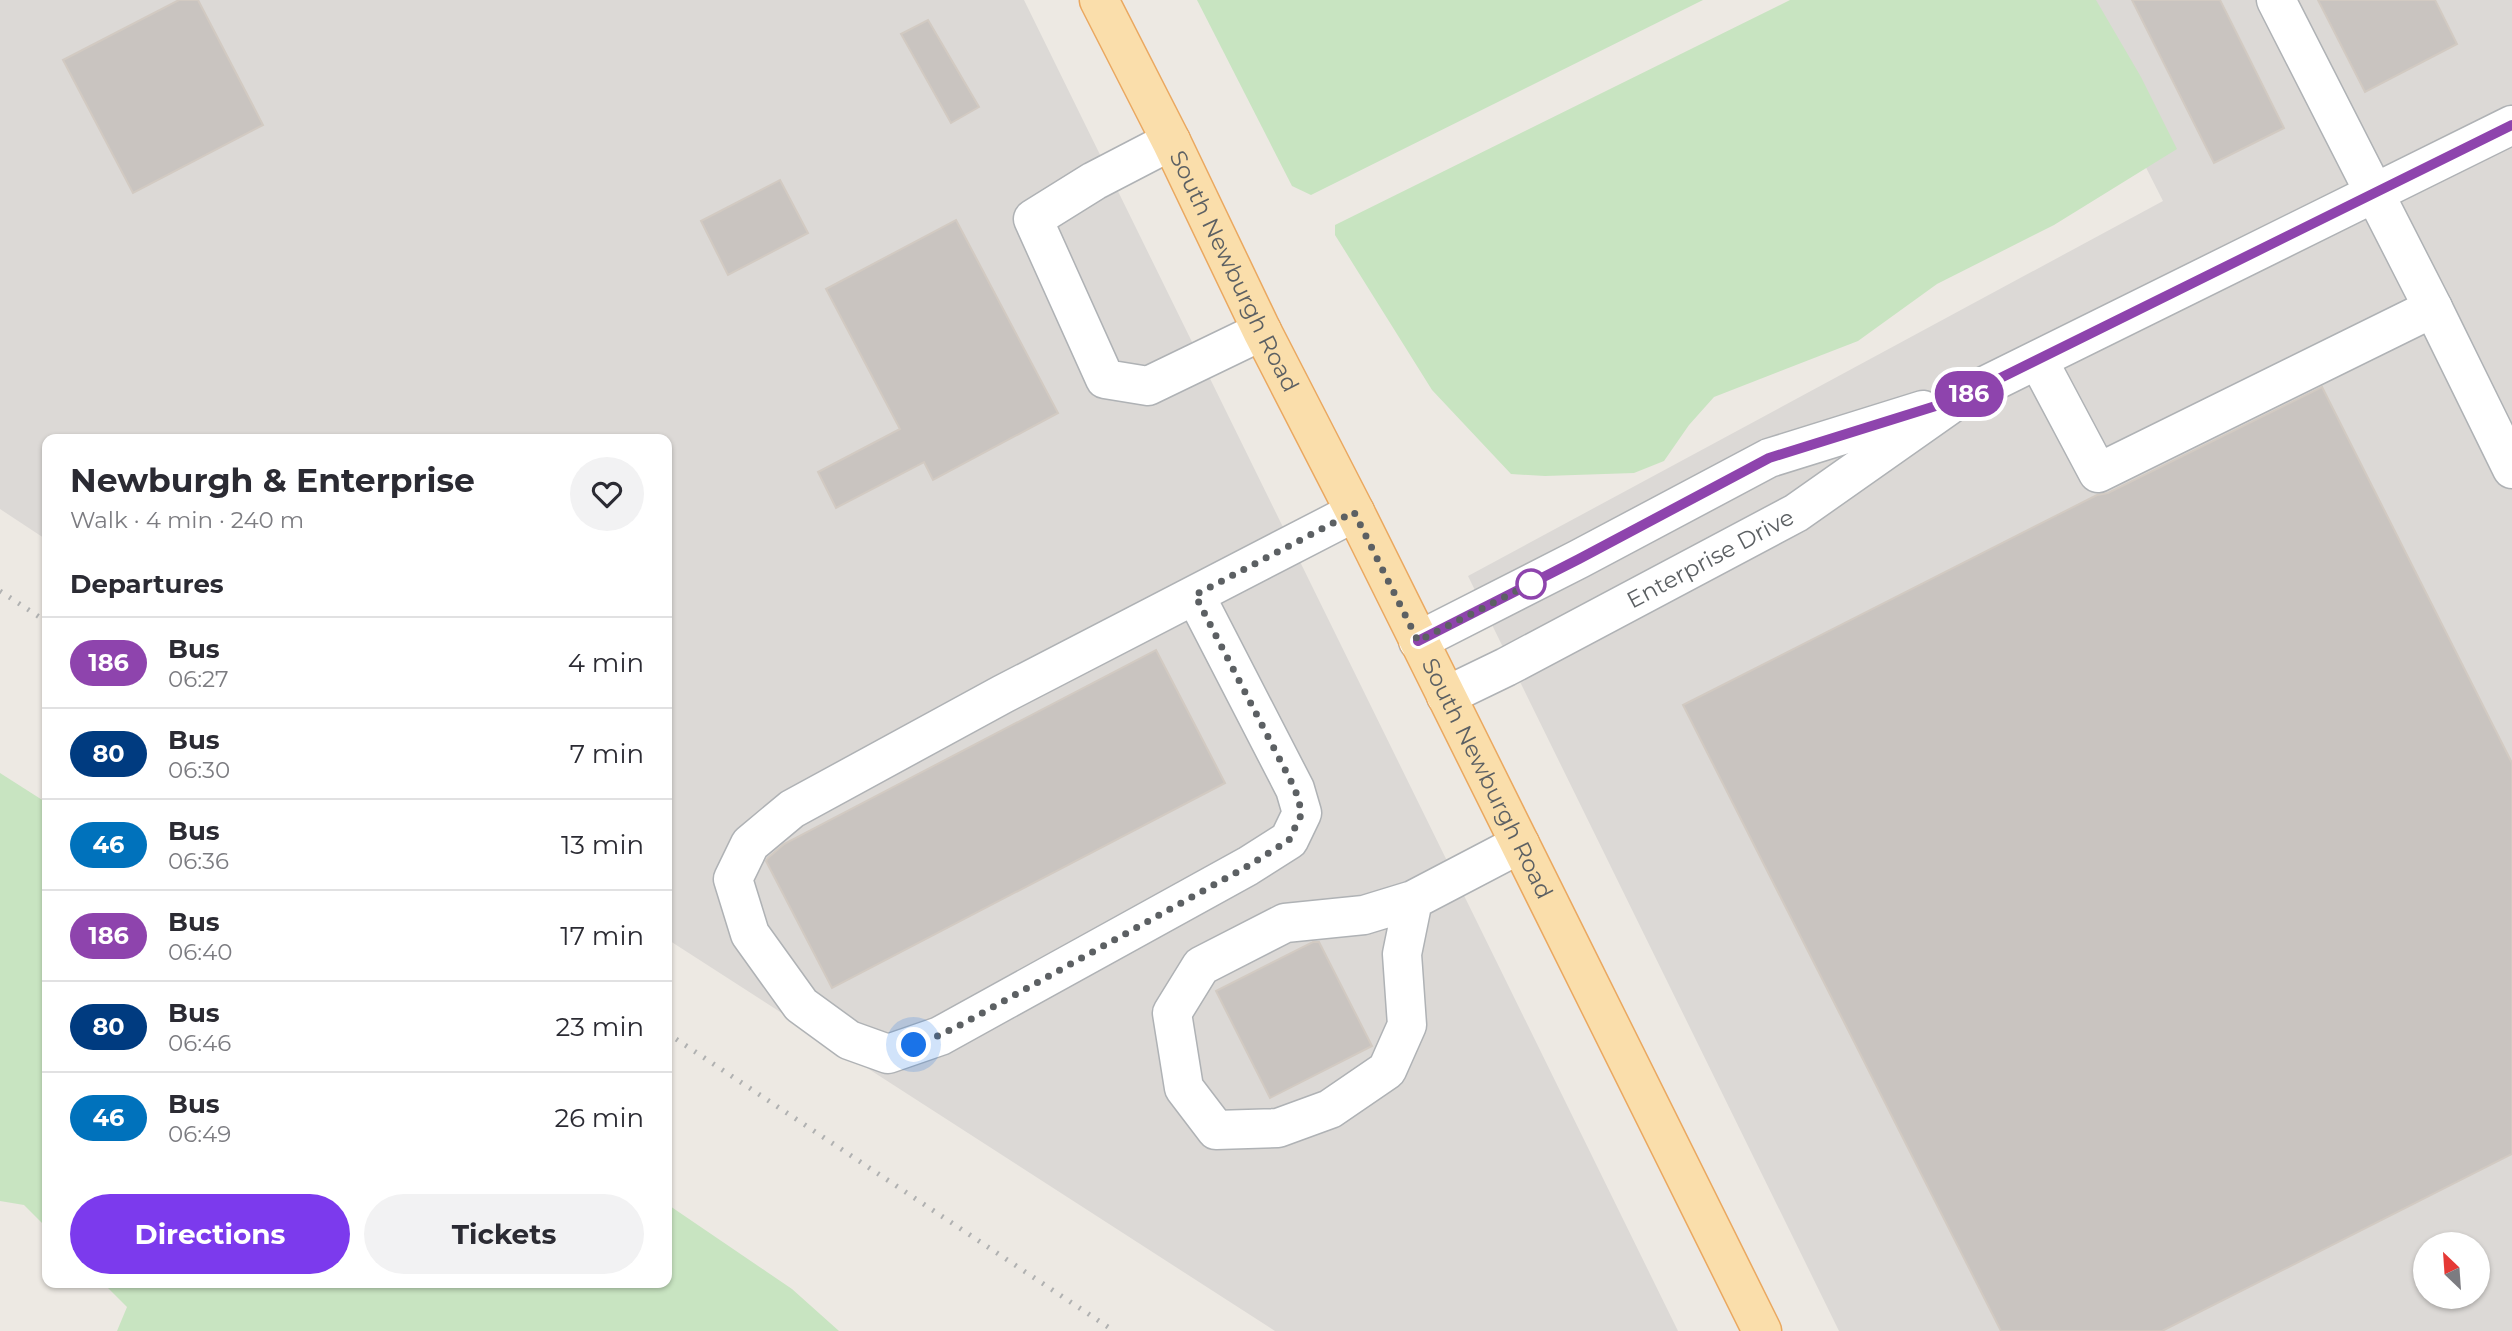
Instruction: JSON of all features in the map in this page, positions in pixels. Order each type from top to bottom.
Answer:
[{"type":"main road","name":"South Newburgh Road","points":[[1099,0],[1762,1331]]},
{"type":"street","points":[[2276,0],[2512,469]]},
{"type":"street","name":"Enterprise Drive","points":[[1418,641],[1769,458],[1958,399],[2512,125]]},
{"type":"street","points":[[1171,142],[1094,181],[1034,219],[1105,379],[1148,386],[1262,331]]},
{"type":"street","points":[[2038,360],[2098,473],[2433,308]]},
{"type":"street","name":"Enterprise Drive","points":[[1446,696],[1518,661],[1796,513],[1958,399]]},
{"type":"street","points":[[1195,595],[1295,789],[1302,813],[1289,840],[1248,866],[940,1035],[888,1054],[849,1040],[801,1004],[750,934],[733,879],[750,844],[792,810],[1003,694],[1354,512]]},
{"type":"street","points":[[1413,900],[1402,954],[1407,1026],[1387,1070],[1330,1108],[1278,1128],[1216,1130],[1184,1088],[1172,1013],[1201,966],[1285,923],[1364,915],[1413,900],[1520,844]]},
{"type":"shaded area","points":[[0,0],[1024,0],[1678,1331],[1275,1331],[672,942],[672,434],[42,434],[42,537],[0,509]]},
{"type":"shaded area","points":[[2061,0],[2512,0],[2512,1331],[1839,1331],[1468,576],[2163,201]]},
{"type":"green space","points":[[1197,0],[1703,0],[1311,195],[1292,186]]},
{"type":"green space","points":[[1790,0],[2096,0],[2141,77],[2177,149],[2054,225],[1937,284],[1858,341],[1714,397],[1689,425],[1664,461],[1634,473],[1545,476],[1511,474],[1432,390],[1335,235],[1335,225]]},
{"type":"green space","points":[[0,773],[42,800],[42,1223],[24,1205],[0,1201]]},
{"type":"green space","points":[[672,1207],[792,1289],[839,1331],[117,1331],[127,1307],[108,1288],[672,1288]]},
{"type":"building","points":[[179,0],[198,0],[263,125],[133,193],[63,60]]},
{"type":"building","points":[[2132,0],[2220,0],[2284,128],[2214,163]]},
{"type":"building","points":[[2318,0],[2435,0],[2457,44],[2365,92]]},
{"type":"building","points":[[928,20],[979,107],[951,123],[901,34]]},
{"type":"building","points":[[780,180],[808,233],[728,275],[701,221]]},
{"type":"building","points":[[956,220],[1058,413],[933,480],[924,462],[836,508],[818,472],[900,429],[826,289]]},
{"type":"building","points":[[2322,387],[2512,763],[2512,1154],[2162,1331],[2001,1331],[1683,705],[2097,495],[2108,493]]},
{"type":"building","points":[[1156,650],[1225,783],[832,988],[766,861],[768,858],[784,844]]},
{"type":"building","points":[[1313,942],[1319,942],[1372,1046],[1270,1098],[1216,991]]},
{"type":"railway","points":[[0,591],[42,619]]},
{"type":"railway","points":[[672,1036],[1114,1331]]},
{"type":"bus line","name":"186","points":[[1418,641],[1769,458],[1958,399],[2512,125]]},
{"type":"route","points":[[914,1045],[964,1023],[1248,866],[1289,840],[1302,813],[1295,789],[1195,595],[1354,512],[1418,641],[1538,580],[1531,584]]}]
